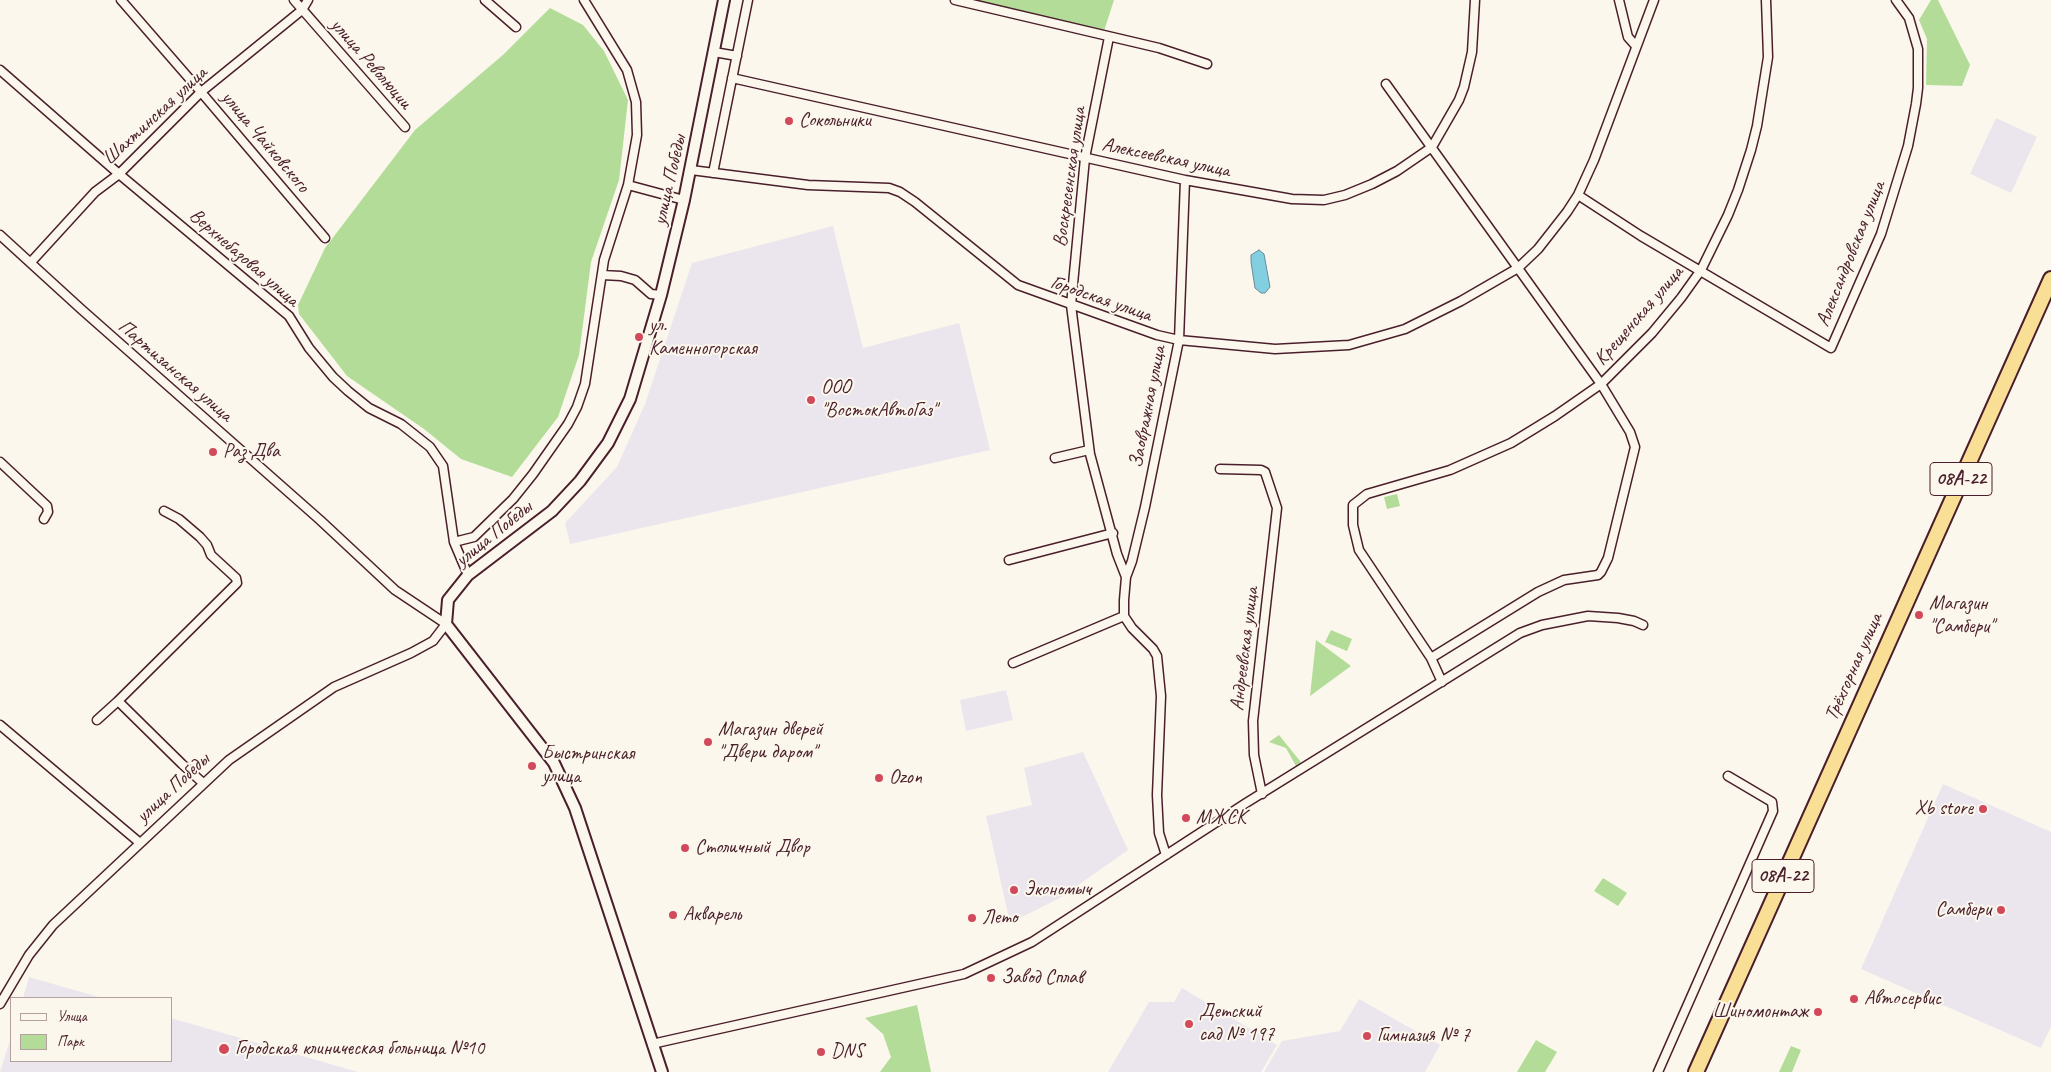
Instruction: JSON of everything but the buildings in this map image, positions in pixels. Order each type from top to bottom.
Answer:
[{"type":"highway","name":"Трёхгорная улица","points":[[1696,1072],[2051,279]]},
{"type":"street","name":"улица Чайковского","points":[[121,0],[202,92],[325,238]]},
{"type":"street","name":"улица Революции","points":[[294,0],[405,127]]},
{"type":"street","name":"Шахтинская улица","points":[[31,262],[95,192],[119,174],[202,92],[302,10],[308,0]]},
{"type":"street","points":[[485,0],[516,27]]},
{"type":"street","points":[[454,542],[474,537],[513,499],[534,474],[568,424],[577,407],[585,384],[604,260],[628,185],[637,135],[636,102],[627,70],[584,0]]},
{"type":"street","name":"улица Победы","points":[[0,1004],[28,954],[53,925],[229,760],[334,687],[411,653],[433,641],[446,624],[448,600],[468,575],[552,511],[580,481],[608,443],[630,398],[661,296],[691,170],[724,0]]},
{"type":"street","points":[[713,173],[748,0]]},
{"type":"street","points":[[955,0],[1159,48],[1207,64]]},
{"type":"street","name":"Алексеевская улица","points":[[732,78],[1185,180],[1292,199],[1324,200],[1345,195],[1372,184],[1397,171],[1432,147],[1459,100],[1464,87],[1472,52],[1475,0]]},
{"type":"street","points":[[1619,0],[1628,37],[1636,46]]},
{"type":"street","name":"Городская улица","points":[[691,170],[808,186],[889,188],[900,192],[1018,285],[1157,335],[1179,340],[1275,349],[1349,345],[1405,329],[1461,301],[1518,268],[1538,249],[1578,195],[1608,126],[1654,0]]},
{"type":"street","name":"Крещенская улица","points":[[1431,658],[1359,550],[1353,525],[1353,505],[1363,496],[1376,490],[1450,470],[1511,443],[1555,416],[1601,384],[1652,333],[1681,298],[1701,270],[1738,190],[1757,126],[1768,57],[1766,0]]},
{"type":"street","name":"Александровская улица","points":[[1701,270],[1831,348],[1881,234],[1908,146],[1916,104],[1919,62],[1917,44],[1909,18],[1896,0]]},
{"type":"street","name":"Воскресенская улица","points":[[1109,37],[1085,158],[1071,305],[1089,446],[1119,560],[1126,577]]},
{"type":"street","points":[[714,52],[737,56]]},
{"type":"street","name":"Верхнебазовая улица","points":[[0,70],[119,174],[289,316],[309,348],[333,377],[348,391],[369,408],[401,424],[430,447],[443,466],[454,542],[468,575]]},
{"type":"street","points":[[1386,84],[1601,384],[1630,432],[1635,447],[1608,558],[1603,569],[1598,575],[1564,580],[1538,592],[1431,658],[1442,682]]},
{"type":"street","name":"Заовражная улица","points":[[1126,577],[1132,560],[1144,508],[1179,340],[1185,180]]},
{"type":"street","points":[[628,185],[684,200]]},
{"type":"street","points":[[1578,195],[1641,236],[1701,270]]},
{"type":"street","name":"Партизанская улица","points":[[0,234],[81,309],[320,520],[395,590],[446,624]]},
{"type":"street","points":[[602,275],[621,276],[635,280],[651,294],[661,296]]},
{"type":"street","points":[[1054,458],[1089,446]]},
{"type":"street","points":[[0,462],[47,506],[48,512],[44,519]]},
{"type":"street","name":"Андреевская улица","points":[[1220,469],[1261,470],[1265,472],[1277,508],[1253,721],[1254,755],[1262,794]]},
{"type":"street","points":[[97,720],[237,582],[236,578],[211,555],[207,545],[200,536],[179,519],[164,511]]},
{"type":"street","points":[[1009,560],[1112,533]]},
{"type":"street","points":[[1126,577],[1124,616],[1132,628],[1154,649],[1157,656],[1161,696],[1156,795],[1159,833],[1166,855]]},
{"type":"street","points":[[1013,663],[1124,616]]},
{"type":"street","points":[[652,1044],[964,974],[1032,942],[1262,794],[1520,633],[1542,625],[1588,616],[1618,618],[1643,625]]},
{"type":"street","points":[[446,624],[554,763],[575,808],[662,1072]]},
{"type":"street","points":[[118,701],[203,783]]},
{"type":"street","points":[[0,725],[140,842]]},
{"type":"street","points":[[1658,1072],[1773,811],[1772,802],[1728,776]]},
{"type":"shaded area","points":[[1996,118],[2037,137],[2011,193],[1970,174]]},
{"type":"shaded area","points":[[833,226],[863,348],[959,323],[990,450],[570,544],[565,523],[617,467],[645,404],[692,263]]},
{"type":"shaded area","points":[[1006,690],[1013,720],[966,731],[960,700]]},
{"type":"shaded area","points":[[1083,752],[1128,850],[1060,898],[1010,923],[986,816],[1032,805],[1024,768]]},
{"type":"shaded area","points":[[1943,784],[2051,832],[2051,1026],[2041,1048],[1861,969]]},
{"type":"shaded area","points":[[29,977],[99,997],[23,997]]},
{"type":"shaded area","name":"Детский сад № 197","points":[[1182,988],[1277,1045],[1261,1072],[1108,1072],[1149,1002],[1174,1002]]},
{"type":"shaded area","name":"Гимназия № 7","points":[[1359,999],[1440,1045],[1425,1072],[1264,1072],[1282,1041],[1340,1031]]},
{"type":"shaded area","name":"Городская клиническая больница №10","points":[[172,1018],[358,1072],[0,1072],[10,1040],[10,1062],[172,1062]]},
{"type":"green space","points":[[970,0],[1114,0],[1104,31]]},
{"type":"green space","points":[[1931,0],[1938,0],[1970,65],[1962,86],[1926,85],[1927,39],[1919,20]]},
{"type":"green space","points":[[550,8],[583,25],[604,51],[628,100],[619,180],[591,262],[579,355],[558,417],[512,477],[461,459],[424,429],[347,376],[299,314],[298,305],[325,248],[415,130],[504,54]]},
{"type":"green space","points":[[1397,494],[1400,506],[1387,509],[1384,497]]},
{"type":"green space","points":[[1331,630],[1352,639],[1347,651],[1325,642]]},
{"type":"green space","points":[[1316,640],[1351,666],[1310,696]]},
{"type":"green space","points":[[1279,735],[1300,761],[1301,764],[1297,768],[1286,748],[1269,742]]},
{"type":"green space","points":[[1603,878],[1627,893],[1618,906],[1594,891]]},
{"type":"green space","points":[[917,1005],[931,1072],[880,1072],[891,1057],[883,1034],[865,1018]]},
{"type":"green space","points":[[1536,1040],[1557,1052],[1545,1072],[1517,1072]]},
{"type":"green space","points":[[1791,1046],[1801,1050],[1792,1072],[1779,1072]]},
{"type":"water","points":[[1259,250],[1264,254],[1270,287],[1265,293],[1261,293],[1255,288],[1251,262],[1251,255]]},
{"type":"place","name":"Сокольники","points":[[789,121]]},
{"type":"place","name":"ул. Каменногорская","points":[[639,337]]},
{"type":"place","name":"ООО \"ВостокАвтоГаз\"","points":[[811,400]]},
{"type":"place","name":"Раз Два","points":[[213,452]]},
{"type":"place","name":"Магазин \"Самбери\"","points":[[1919,615]]},
{"type":"place","name":"Магазин дверей \"Двери даром\"","points":[[708,742]]},
{"type":"place","name":"Быстринская улица","points":[[532,766]]},
{"type":"place","name":"Ozon","points":[[879,778]]},
{"type":"place","name":"Xb store","points":[[1983,809]]},
{"type":"place","name":"МЖСК","points":[[1186,818]]},
{"type":"place","name":"Столичный Двор","points":[[685,848]]},
{"type":"place","name":"Экономыч","points":[[1014,890]]},
{"type":"place","name":"Самбери","points":[[2001,910]]},
{"type":"place","name":"Акварель","points":[[673,915]]},
{"type":"place","name":"Лето","points":[[972,918]]},
{"type":"place","name":"Завод Сплав","points":[[991,978]]},
{"type":"place","name":"Автосервис","points":[[1854,999]]},
{"type":"place","name":"Шиномонтаж","points":[[1818,1012]]},
{"type":"place","name":"Детский сад № 197","points":[[1189,1024]]},
{"type":"place","name":"Гимназия № 7","points":[[1367,1036]]},
{"type":"place","name":"Городская клиническая больница №10","points":[[224,1049]]},
{"type":"place","name":"DNS","points":[[821,1052]]}]
